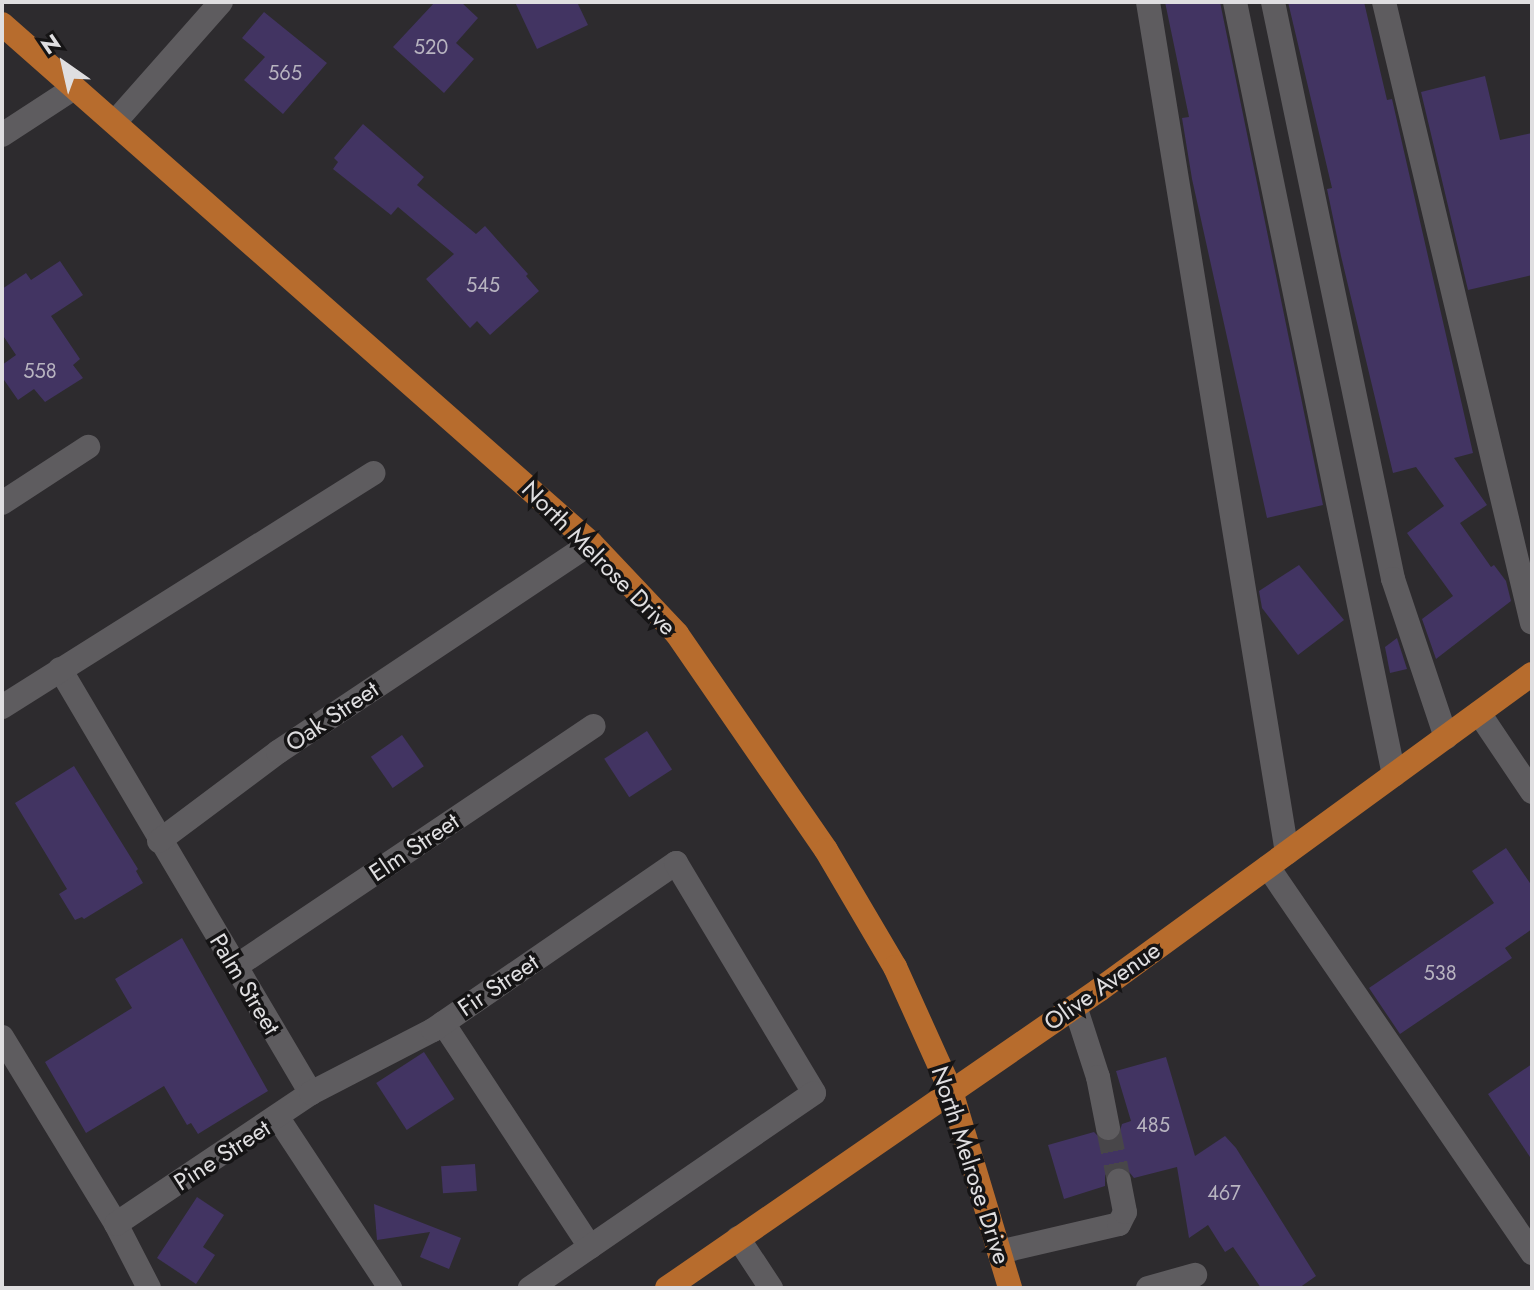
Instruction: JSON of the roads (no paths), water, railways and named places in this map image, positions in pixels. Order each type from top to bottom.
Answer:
[{"type":"main road","name":"North Melrose Drive","points":[[2,24],[591,543],[677,634],[826,850],[895,967],[951,1091],[1010,1288]]},
{"type":"main road","name":"Olive Avenue","points":[[667,1288],[1075,1006],[1532,674]]},
{"type":"street","points":[[115,122],[221,2]]},
{"type":"street","points":[[1148,2],[1277,860],[1532,1253]]},
{"type":"street","points":[[1235,2],[1394,775]]},
{"type":"street","points":[[1273,2],[1393,579],[1446,737]]},
{"type":"street","points":[[1384,2],[1532,623]]},
{"type":"street","points":[[2,135],[74,88]]},
{"type":"street","points":[[2,503],[88,447]]},
{"type":"street","points":[[2,707],[374,473]]},
{"type":"street","name":"Oak Street","points":[[159,841],[278,752],[591,543]]},
{"type":"street","name":"Palm Street","points":[[60,669],[159,841],[311,1093]]},
{"type":"street","points":[[1479,713],[1532,792]]},
{"type":"street","name":"Elm Street","points":[[235,967],[593,726]]},
{"type":"street","name":"Fir Street","points":[[311,1093],[443,1023],[676,863],[814,1093],[590,1247]]},
{"type":"street","points":[[1075,1006],[1098,1077],[1108,1128]]},
{"type":"street","points":[[443,1023],[590,1247],[530,1288]]},
{"type":"street","points":[[2,1037],[116,1224],[149,1288]]},
{"type":"street","points":[[278,1118],[311,1093]]},
{"type":"street","name":"Pine Street","points":[[116,1224],[278,1118],[390,1288]]},
{"type":"street","points":[[999,1252],[1119,1224],[1125,1212],[1119,1181]]},
{"type":"street","points":[[738,1238],[771,1288]]},
{"type":"street","points":[[1148,1288],[1195,1275]]},
{"type":"tunnel","points":[[1108,1128],[1119,1181]]}]
